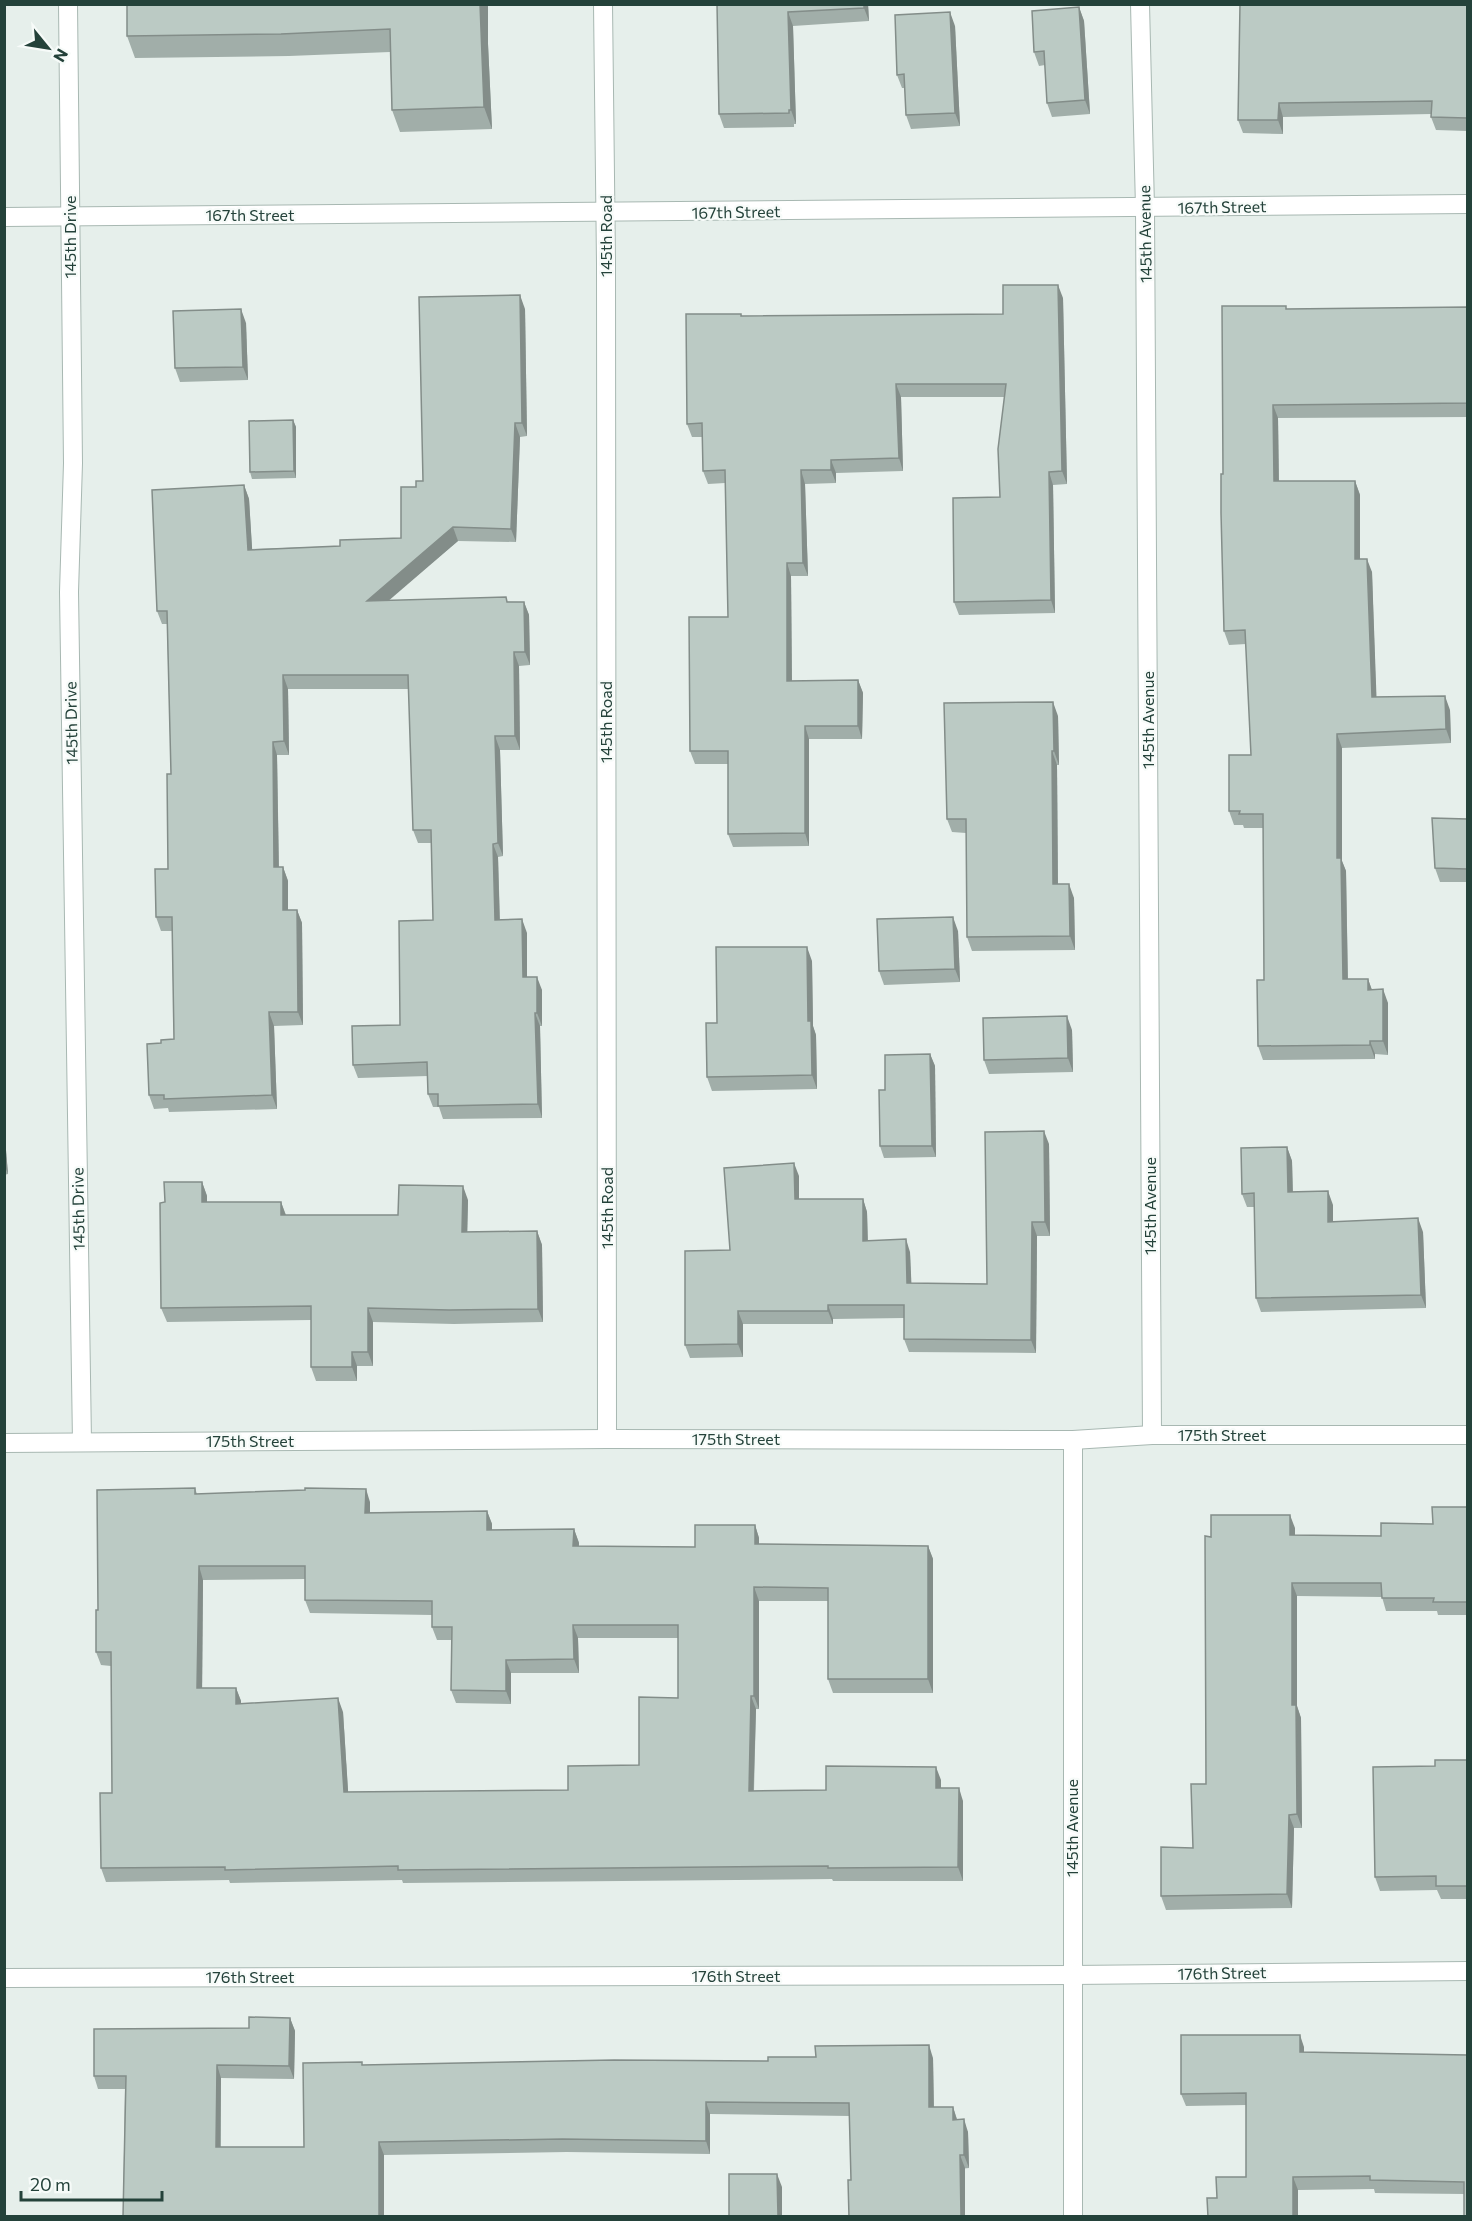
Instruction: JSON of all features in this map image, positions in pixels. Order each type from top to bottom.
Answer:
[{"type":"street","name":"145th Drive","points":[[68,4],[73,463],[69,592],[82,1442]]},
{"type":"street","name":"145th Road","points":[[603,4],[606,213],[607,1439]]},
{"type":"street","name":"145th Avenue","points":[[1140,4],[1145,208],[1152,1435]]},
{"type":"street","name":"167th Street","points":[[4,217],[1467,204]]},
{"type":"street","name":"175th Street","points":[[4,1443],[607,1439],[1073,1440],[1152,1435],[1467,1435]]},
{"type":"street","name":"145th Avenue","points":[[1073,1440],[1073,2217]]},
{"type":"street","name":"176th Street","points":[[4,1978],[1072,1975],[1467,1971]]},
{"type":"building","points":[[127,4],[480,4],[484,107],[392,110],[390,29],[281,34],[127,36]]},
{"type":"building","points":[[717,4],[864,4],[864,8],[788,12],[791,110],[789,113],[719,114]]},
{"type":"building","points":[[1240,4],[1467,4],[1467,118],[1431,117],[1432,101],[1279,103],[1278,120],[1238,120]]},
{"type":"building","points":[[1079,7],[1085,100],[1047,103],[1044,51],[1034,52],[1032,11]]},
{"type":"building","points":[[950,12],[955,113],[906,115],[904,74],[897,75],[895,15]]},
{"type":"building","points":[[1003,285],[1058,285],[1062,471],[1049,472],[1051,600],[954,602],[953,498],[1000,497],[998,449],[1006,384],[896,384],[899,458],[831,460],[831,470],[801,470],[803,563],[787,563],[787,681],[858,680],[858,726],[805,726],[805,833],[728,834],[728,751],[690,751],[689,617],[728,617],[725,470],[703,471],[702,423],[687,424],[686,314],[741,314],[741,316],[1003,314]]},
{"type":"building","points":[[520,295],[522,423],[515,423],[511,529],[453,527],[367,601],[506,597],[507,602],[524,602],[525,652],[514,652],[515,736],[495,736],[498,843],[493,844],[495,920],[522,919],[523,977],[537,977],[537,1013],[535,1013],[538,1104],[438,1106],[438,1094],[428,1094],[427,1062],[353,1065],[352,1026],[400,1025],[399,921],[433,920],[431,830],[413,830],[408,675],[283,675],[284,741],[273,742],[274,867],[283,867],[283,910],[297,910],[298,1012],[269,1012],[272,1095],[164,1099],[164,1095],[149,1095],[147,1044],[174,1039],[172,917],[156,917],[155,869],[168,869],[167,774],[171,774],[167,611],[157,611],[152,490],[244,485],[248,550],[340,546],[340,540],[401,538],[401,487],[416,487],[416,481],[423,481],[419,297]]},
{"type":"building","points":[[1222,306],[1286,306],[1286,309],[1467,307],[1467,403],[1273,405],[1274,481],[1355,481],[1355,559],[1367,559],[1372,697],[1445,696],[1446,729],[1337,734],[1337,858],[1341,858],[1343,979],[1368,979],[1368,990],[1383,989],[1383,1041],[1370,1041],[1370,1045],[1258,1046],[1257,980],[1264,980],[1263,814],[1239,814],[1240,811],[1229,811],[1229,755],[1251,755],[1245,630],[1224,631],[1221,513],[1221,474],[1223,474]]},
{"type":"building","points":[[241,309],[243,367],[175,368],[173,311]]},
{"type":"building","points":[[293,420],[294,471],[250,472],[249,421]]},
{"type":"building","points":[[1053,702],[1053,884],[1069,884],[1070,936],[967,937],[966,819],[947,819],[944,703]]},
{"type":"building","points":[[1432,818],[1467,819],[1467,869],[1435,868]]},
{"type":"building","points":[[953,917],[955,969],[879,971],[877,919]]},
{"type":"building","points":[[716,947],[807,947],[808,1021],[811,1021],[812,1075],[707,1077],[706,1023],[717,1023]]},
{"type":"building","points":[[1067,1016],[1068,1058],[984,1060],[983,1018]]},
{"type":"building","points":[[930,1054],[932,1146],[880,1146],[879,1090],[885,1090],[885,1055]]},
{"type":"building","points":[[1044,1131],[1045,1222],[1032,1222],[1031,1340],[904,1339],[904,1305],[828,1305],[828,1311],[738,1311],[738,1344],[685,1345],[685,1251],[730,1250],[724,1168],[794,1163],[795,1199],[863,1199],[863,1241],[906,1239],[907,1283],[987,1284],[985,1132]]},
{"type":"building","points":[[1287,1147],[1288,1192],[1328,1191],[1328,1222],[1418,1218],[1421,1295],[1256,1298],[1254,1193],[1242,1194],[1241,1148]]},
{"type":"building","points":[[164,1182],[202,1182],[202,1202],[281,1202],[281,1215],[398,1215],[399,1185],[463,1186],[462,1232],[537,1231],[538,1309],[368,1308],[368,1352],[352,1352],[352,1367],[311,1367],[311,1306],[161,1308],[160,1203],[165,1202]]},
{"type":"building","points":[[195,1488],[195,1494],[305,1490],[305,1488],[366,1489],[365,1513],[487,1511],[487,1530],[574,1529],[573,1546],[695,1547],[695,1525],[755,1525],[755,1544],[928,1546],[928,1679],[828,1679],[828,1588],[754,1587],[754,1696],[751,1696],[749,1791],[826,1790],[826,1766],[936,1767],[936,1788],[959,1788],[958,1867],[398,1870],[398,1866],[225,1870],[225,1867],[101,1868],[100,1793],[112,1793],[111,1652],[96,1652],[97,1490]],"holes":[[[199,1566],[305,1566],[305,1600],[432,1601],[432,1627],[452,1627],[451,1690],[506,1691],[506,1660],[574,1659],[573,1625],[678,1625],[678,1698],[639,1697],[639,1765],[568,1766],[568,1790],[344,1792],[338,1698],[236,1704],[236,1688],[197,1688]]]},
{"type":"building","points":[[1432,1507],[1467,1507],[1467,1602],[1433,1602],[1434,1598],[1382,1598],[1381,1583],[1292,1583],[1292,1705],[1296,1705],[1297,1814],[1289,1815],[1287,1894],[1161,1896],[1161,1847],[1193,1848],[1191,1784],[1206,1784],[1205,1536],[1211,1537],[1211,1515],[1290,1515],[1290,1535],[1381,1536],[1381,1523],[1433,1524]]},
{"type":"building","points":[[1435,1760],[1467,1760],[1467,1886],[1436,1886],[1436,1876],[1375,1877],[1373,1767],[1435,1766]]},
{"type":"building","points":[[249,2017],[290,2018],[289,2066],[217,2065],[216,2147],[304,2147],[303,2063],[362,2062],[362,2065],[614,2060],[768,2061],[768,2057],[816,2057],[815,2046],[929,2045],[929,2107],[953,2107],[953,2120],[964,2119],[964,2155],[960,2155],[961,2217],[849,2217],[848,2180],[851,2180],[849,2103],[706,2102],[706,2141],[562,2139],[379,2142],[379,2217],[123,2217],[126,2076],[94,2076],[94,2029],[249,2028]]},
{"type":"building","points":[[1181,2035],[1300,2035],[1300,2052],[1467,2055],[1467,2217],[1464,2217],[1464,2182],[1370,2180],[1370,2176],[1293,2177],[1293,2217],[1208,2217],[1207,2198],[1217,2198],[1216,2177],[1246,2177],[1246,2093],[1181,2094]]},
{"type":"building","points":[[729,2174],[777,2174],[778,2217],[729,2217]]}]
